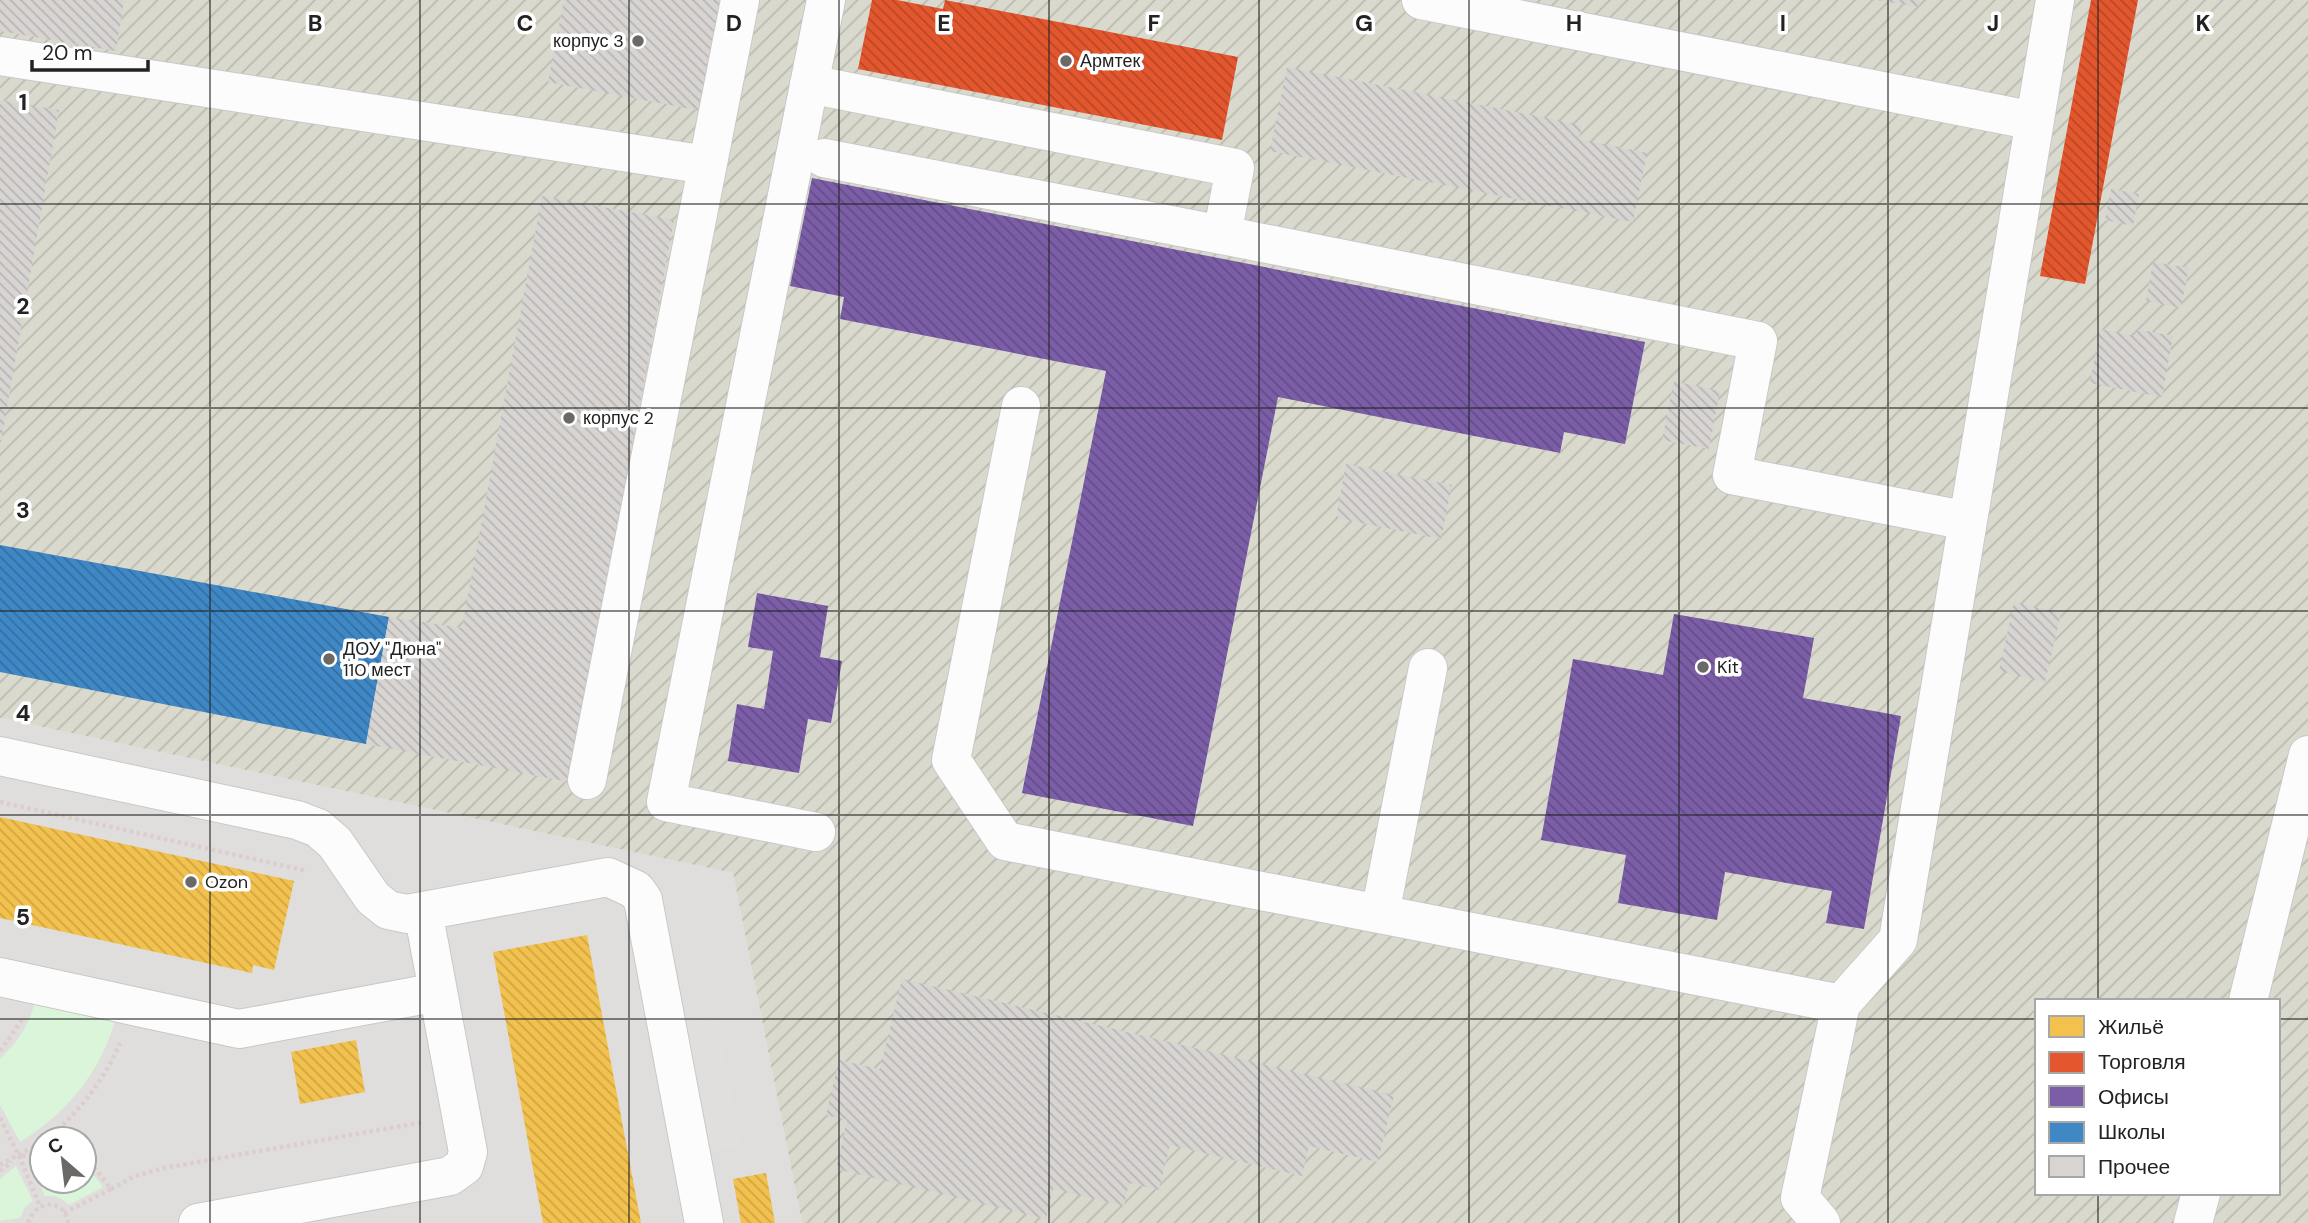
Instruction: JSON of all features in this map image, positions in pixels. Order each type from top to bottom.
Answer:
[{"type":"lane","points":[[587,780],[740,0]]},
{"type":"lane","points":[[816,832],[666,802],[825,0]]},
{"type":"lane","points":[[1421,0],[2035,121]]},
{"type":"lane","points":[[1821,1223],[1800,1198],[1841,1004],[1898,940],[2055,0]]},
{"type":"lane","points":[[0,57],[707,165]]},
{"type":"lane","points":[[809,84],[1236,168],[1222,235]]},
{"type":"lane","points":[[824,158],[1759,341],[1732,475],[1968,521]]},
{"type":"lane","points":[[1021,406],[951,760],[1005,841],[1841,1004]]},
{"type":"lane","points":[[1380,914],[1428,668]]},
{"type":"lane","points":[[2248,999],[2308,755]]},
{"type":"lane","points":[[0,756],[297,820],[318,828],[335,844],[373,898],[388,910],[407,914],[608,877],[636,890],[643,900],[704,1223]]},
{"type":"lane","points":[[198,1223],[450,1176],[464,1166],[468,1152],[423,911]]},
{"type":"lane","points":[[0,977],[239,1029],[438,992]]},
{"type":"lane","points":[[2193,1223],[2200,1195]]},
{"type":"path","points":[[0,802],[310,872]]},
{"type":"path","points":[[63,1125],[93,1094],[104,1076],[123,1037],[131,1006]]},
{"type":"path","points":[[64,1213],[135,1176],[164,1168],[461,1115]]},
{"type":"path","points":[[0,1118],[40,1206]]},
{"type":"path","points":[[0,1165],[28,1151]]},
{"type":"path","points":[[0,1171],[19,1156],[28,1155]]},
{"type":"path","points":[[98,1172],[111,1189]]},
{"type":"path","points":[[26,1223],[32,1212],[40,1206],[50,1204],[61,1209],[68,1223]]},
{"type":"shaded area","points":[[0,0],[2308,0],[2308,1223],[802,1223],[733,873],[0,718]]},
{"type":"shaded area","points":[[0,718],[733,873],[802,1223],[0,1223]]},
{"type":"shaded area","points":[[717,1017],[741,1145],[707,1152],[683,1023]]},
{"type":"green space","points":[[36,997],[117,1014],[103,1053],[81,1088],[44,1125],[28,1125],[28,1136],[20,1142],[0,1105],[0,1059],[13,1046],[31,1015]]},
{"type":"green space","points":[[16,1166],[33,1201],[25,1207],[20,1218],[0,1221],[0,1179]]},
{"type":"green space","points":[[88,1195],[69,1205],[58,1198],[45,1196]]},
{"type":"building: Жильё","points":[[0,817],[294,881],[274,970],[253,965],[252,973],[0,918]]},
{"type":"building: Жильё","points":[[587,935],[641,1223],[543,1223],[493,952]]},
{"type":"building: Жильё","points":[[356,1040],[365,1092],[300,1104],[291,1052]]},
{"type":"building: Жильё","points":[[766,1173],[775,1223],[741,1223],[733,1179]]},
{"type":"building: Торговля","points":[[872,0],[897,0],[943,9],[945,0],[1238,57],[1222,140],[858,69]]},
{"type":"building: Торговля","points":[[2091,0],[2138,0],[2085,284],[2040,276]]},
{"type":"building: Офисы","points":[[812,178],[1645,342],[1625,444],[1564,432],[1560,453],[1278,397],[1193,826],[1022,793],[1106,371],[840,319],[844,297],[790,286]]},
{"type":"building: Офисы","points":[[757,593],[828,606],[820,657],[842,661],[831,723],[808,719],[799,773],[728,761],[737,704],[764,709],[773,651],[748,647]]},
{"type":"building: Офисы","points":[[1674,614],[1814,638],[1803,698],[1901,716],[1864,929],[1826,923],[1832,891],[1725,872],[1717,920],[1618,903],[1626,855],[1541,840],[1573,659],[1663,675]]},
{"type":"building: Школы","points":[[0,545],[389,617],[366,744],[0,672]]},
{"type":"building: Прочее","points":[[0,0],[124,0],[116,51],[0,31]]},
{"type":"building: Прочее","name":"корпус 3","points":[[564,0],[728,0],[707,112],[548,82]]},
{"type":"building: Прочее","points":[[1877,0],[1920,0],[1919,7]]},
{"type":"building: Прочее","points":[[1287,67],[1582,125],[1579,139],[1647,153],[1633,222],[1270,151]]},
{"type":"building: Прочее","points":[[0,100],[59,110],[1,442],[0,442]]},
{"type":"building: Прочее","points":[[2111,189],[2139,194],[2133,226],[2105,220]]},
{"type":"building: Прочее","name":"корпус 2","points":[[542,196],[674,220],[570,782],[366,744],[389,617],[462,628]]},
{"type":"building: Прочее","points":[[2153,262],[2189,268],[2181,308],[2146,301]]},
{"type":"building: Прочее","points":[[2100,329],[2135,336],[2136,329],[2173,336],[2162,397],[2090,383]]},
{"type":"building: Прочее","points":[[1674,381],[1720,391],[1709,449],[1662,440]]},
{"type":"building: Прочее","points":[[1346,464],[1452,485],[1441,539],[1336,518]]},
{"type":"building: Прочее","points":[[2014,602],[2061,613],[2045,682],[1999,671]]},
{"type":"building: Прочее","points":[[902,979],[1394,1095],[1378,1162],[1309,1146],[1302,1176],[1170,1145],[1159,1190],[1129,1183],[1124,1206],[1053,1189],[1046,1219],[836,1169],[847,1120],[826,1115],[839,1060],[880,1069]]},
{"type":"place","name":"корпус 3","points":[[638,41]]},
{"type":"place","name":"Армтек","points":[[1066,61]]},
{"type":"place","name":"корпус 2","points":[[569,418]]},
{"type":"place","name":"ДОУ \"Дюна\" 110 мест","points":[[329,659]]},
{"type":"place","name":"Kit","points":[[1703,667]]},
{"type":"place","name":"Ozon","points":[[191,882]]}]
